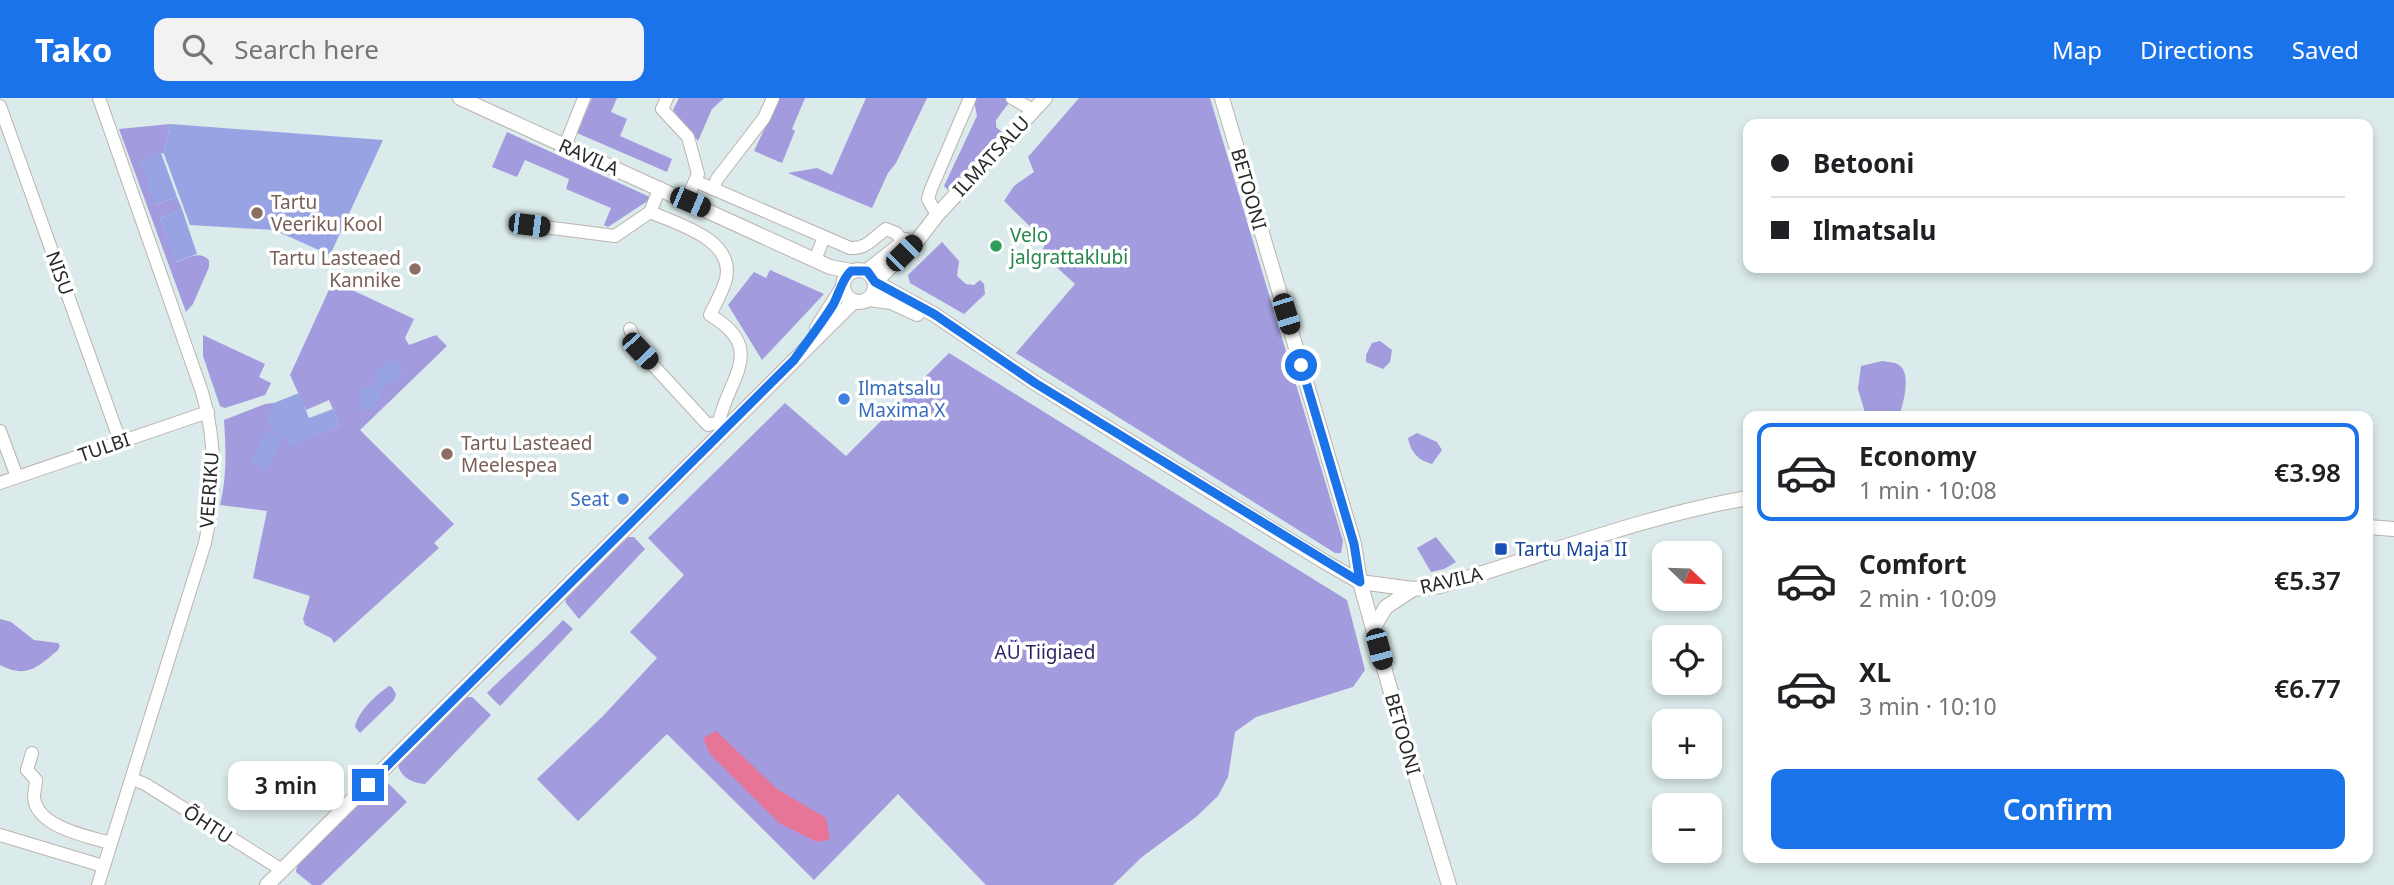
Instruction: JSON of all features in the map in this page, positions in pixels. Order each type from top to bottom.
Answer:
[{"type":"street","name":"VEERIKU","points":[[98,885],[205,543],[212,512],[214,457],[208,412],[99,98]]},
{"type":"street","points":[[565,146],[584,98]]},
{"type":"street","points":[[667,98],[662,109],[688,137],[698,174],[686,201]]},
{"type":"street","points":[[713,189],[717,179],[764,118],[773,98]]},
{"type":"street","points":[[937,215],[928,199],[930,189],[970,98]]},
{"type":"street","points":[[1012,98],[1033,110]]},
{"type":"street","name":"ILMATSALU","points":[[871,276],[917,241],[937,215],[1045,98]]},
{"type":"street","name":"BETOONI","points":[[1222,98],[1354,544],[1360,582],[1406,747],[1449,885]]},
{"type":"street","name":"RAVILA","points":[[467,99],[830,267],[846,280]]},
{"type":"street","name":"NISU","points":[[0,106],[120,441]]},
{"type":"street","points":[[695,181],[850,248],[858,249],[871,243],[886,229],[896,233],[904,242]]},
{"type":"street","points":[[529,225],[615,236],[650,212],[660,188]]},
{"type":"street","points":[[719,215],[727,196]]},
{"type":"street","points":[[650,212],[710,239],[721,253],[726,279],[709,315],[730,328],[736,336],[740,360],[740,371],[722,405],[722,426]]},
{"type":"street","name":"ILMATSALU","points":[[871,276],[904,242],[937,215]]},
{"type":"street","points":[[815,260],[824,237]]},
{"type":"street","points":[[871,276],[875,291],[869,299],[854,301],[846,296],[846,280],[871,276]]},
{"type":"street","name":"RAVILA","points":[[871,276],[934,314],[998,359]]},
{"type":"street","points":[[794,360],[831,308],[846,280]]},
{"type":"street","name":"RAVILA","points":[[869,299],[902,306],[998,359],[1360,582],[1413,589],[1440,586],[1629,527],[1709,505],[1743,499]]},
{"type":"street","points":[[267,885],[722,426],[854,301]]},
{"type":"street","points":[[630,329],[640,351],[708,425],[722,426]]},
{"type":"street","name":"TULBI","points":[[0,483],[208,412]]},
{"type":"street","points":[[0,431],[17,477]]},
{"type":"street","points":[[2373,527],[2394,529]]},
{"type":"street","points":[[1374,627],[1386,607],[1413,589]]},
{"type":"street","points":[[32,753],[27,770],[36,780],[34,797],[38,810],[52,824],[110,844]]},
{"type":"street","name":"ÕHTU","points":[[132,779],[145,784],[282,870]]},
{"type":"street","points":[[44,848],[52,824]]},
{"type":"street","points":[[0,835],[103,866]]},
{"type":"green space","points":[[592,98],[617,98],[611,112],[627,119],[620,136],[672,159],[667,172],[577,133]]},
{"type":"green space","points":[[679,98],[724,98],[712,109],[698,141],[673,110]]},
{"type":"green space","points":[[779,98],[805,98],[782,163],[754,151]]},
{"type":"green space","points":[[866,98],[927,98],[872,208],[788,173],[817,168],[832,175]]},
{"type":"green space","points":[[976,98],[1009,98],[1008,104],[996,120],[996,127],[1002,132],[948,190],[944,186],[977,116],[974,101]]},
{"type":"green space","points":[[1079,98],[1210,98],[1343,541],[1341,553],[1335,553],[1016,353],[1075,284],[1041,253],[1046,242],[1004,201],[1014,186],[1034,172],[1028,157]]},
{"type":"green space","points":[[170,124],[164,154],[161,153],[155,205],[177,197],[182,209],[160,218],[176,262],[197,255],[209,260],[209,267],[193,304],[186,312],[119,129]]},
{"type":"green space","points":[[507,132],[652,198],[608,227],[604,225],[611,208],[566,189],[569,179],[525,160],[517,177],[492,167]]},
{"type":"green space","points":[[942,242],[959,261],[957,276],[966,284],[974,285],[980,280],[984,284],[985,294],[964,314],[910,283],[908,275]]},
{"type":"green space","points":[[770,270],[824,294],[762,360],[728,305],[754,272],[766,278]]},
{"type":"green space","points":[[333,281],[414,319],[405,338],[409,345],[436,335],[447,346],[360,430],[454,524],[434,543],[439,548],[334,643],[331,638],[305,625],[303,619],[310,596],[253,578],[267,511],[220,505],[224,484],[224,420],[274,403],[291,445],[340,426],[329,400],[306,410],[290,375]]},
{"type":"green space","points":[[203,335],[265,364],[259,377],[271,383],[265,395],[225,408],[220,406],[203,356]]},
{"type":"green space","points":[[1380,341],[1392,350],[1390,362],[1383,369],[1366,362],[1366,355],[1372,343]]},
{"type":"green space","name":"AÜ Tiigiaed","points":[[949,353],[1347,600],[1365,670],[1353,687],[1256,717],[1235,732],[1228,777],[1218,796],[1196,817],[1142,857],[1113,885],[986,885],[898,794],[814,880],[667,734],[578,821],[537,779],[603,716],[657,658],[630,632],[684,575],[648,538],[785,403],[846,456]]},
{"type":"green space","points":[[1882,361],[1899,365],[1903,369],[1906,382],[1901,411],[1865,411],[1858,389],[1861,366]]},
{"type":"green space","points":[[1417,433],[1437,442],[1442,450],[1432,464],[1415,455],[1411,447],[1408,438]]},
{"type":"green space","points":[[628,537],[634,537],[645,549],[579,619],[565,598]]},
{"type":"green space","points":[[1436,537],[1456,562],[1431,572],[1417,548]]},
{"type":"green space","points":[[0,619],[11,622],[34,640],[58,643],[60,646],[32,669],[18,671],[0,665]]},
{"type":"green space","points":[[563,620],[573,629],[500,706],[487,693]]},
{"type":"green space","points":[[389,686],[396,694],[394,700],[360,733],[355,727],[360,715],[373,699]]},
{"type":"green space","points":[[464,697],[472,697],[491,715],[425,784],[408,779],[398,765]]},
{"type":"green space","points":[[380,783],[388,783],[407,802],[321,885],[312,885],[296,872],[297,866]]},
{"type":"shaded area","points":[[170,124],[383,140],[330,255],[274,230],[190,225],[164,154]]},
{"type":"shaded area","points":[[161,153],[177,197],[155,205],[140,160]]},
{"type":"shaded area","points":[[182,209],[197,254],[175,262],[160,218]]},
{"type":"shaded area","points":[[391,361],[402,366],[401,376],[385,386],[374,409],[363,411],[359,404],[363,389],[374,385],[376,370]]},
{"type":"shaded area","points":[[299,393],[309,418],[333,409],[340,426],[290,446],[285,434],[267,470],[251,462],[266,431],[274,435],[267,418],[274,403]]},
{"type":"shaded area","points":[[716,731],[777,789],[826,818],[830,839],[817,842],[779,823],[710,754],[703,738]]},
{"type":"place","name":"Tartu Veeriku Kool","points":[[257,213]]},
{"type":"place","name":"Velo jalgrattaklubi","points":[[996,246]]},
{"type":"place","name":"Tartu Lasteaed Kannike","points":[[415,269]]},
{"type":"place","name":"Ilmatsalu Maxima X","points":[[844,399]]},
{"type":"place","name":"Tartu Lasteaed Meelespea","points":[[447,454]]},
{"type":"place","name":"Seat","points":[[623,499]]},
{"type":"place","name":"Tartu Maja II","points":[[1501,549]]},
{"type":"route","points":[[368,785],[794,360],[831,308],[851,271],[867,271],[875,282],[934,314],[1035,383],[1360,582],[1354,544],[1301,365]]}]
